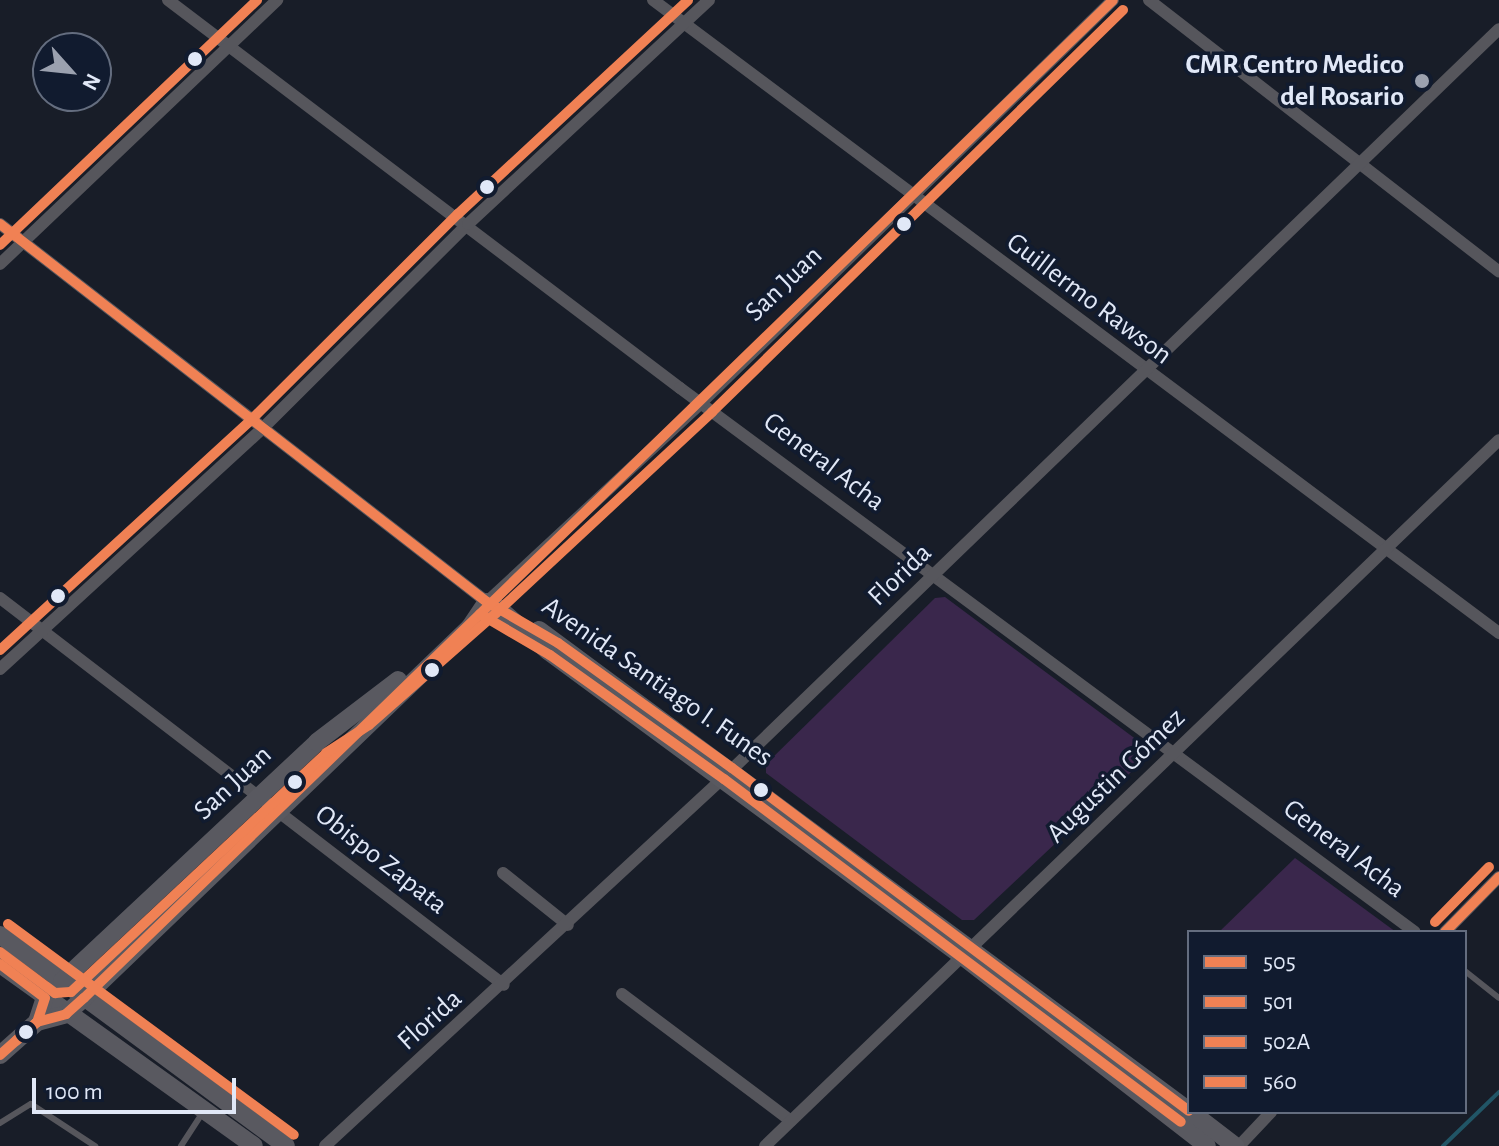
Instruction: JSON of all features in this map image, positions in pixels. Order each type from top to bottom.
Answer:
[{"type":"main road","name":"Avenida Santiago I. Funes","points":[[492,604],[558,643],[726,774],[1187,1109]]},
{"type":"main road","name":"San Juan","points":[[37,1022],[45,998],[260,796],[492,604]]},
{"type":"main road","name":"San Juan","points":[[0,1055],[37,1022],[66,1014],[84,998],[492,604]]},
{"type":"main road","points":[[0,935],[286,1146]]},
{"type":"main road","name":"Avenida Santiago I. Funes","points":[[966,951],[1207,1146]]},
{"type":"main road","points":[[0,964],[254,1146]]},
{"type":"main road","name":"Avenida Santiago I. Funes","points":[[1194,1114],[1237,1146]]},
{"type":"street","name":"General Acha","points":[[168,0],[1412,930]]},
{"type":"street","points":[[0,264],[277,0]]},
{"type":"street","name":"Guillermo Rawson","points":[[653,0],[1145,372],[1499,633]]},
{"type":"street","points":[[0,669],[264,427],[468,224],[709,0]]},
{"type":"street","name":"San Juan","points":[[492,604],[915,197],[1113,0]]},
{"type":"street","points":[[1149,0],[1359,166],[1499,271]]},
{"type":"street","name":"Florida","points":[[325,1146],[568,925],[1499,29]]},
{"type":"street","points":[[0,224],[492,604]]},
{"type":"street","name":"Augustin Gómez","points":[[765,1146],[1499,440]]},
{"type":"street","name":"Obispo Zapata","points":[[0,598],[504,985]]},
{"type":"street","points":[[503,873],[568,925]]},
{"type":"street","points":[[1447,930],[1499,877]]},
{"type":"street","points":[[622,994],[791,1121]]},
{"type":"street","points":[[1237,1146],[1269,1114]]},
{"type":"lane","points":[[1467,973],[1499,998]]},
{"type":"lane","points":[[181,1146],[216,1095]]},
{"type":"lane","points":[[0,1123],[31,1104],[95,1146]]},
{"type":"shaded area","points":[[945,597],[1145,746],[1145,759],[974,920],[962,920],[766,773],[766,764],[935,598]]},
{"type":"shaded area","points":[[1295,858],[1393,930],[1221,930]]},
{"type":"waterway","points":[[1443,1146],[1499,1092]]},
{"type":"transit line","name":"502A","points":[[0,245],[257,0]]},
{"type":"transit line","name":"502A","points":[[0,650],[254,417],[458,214],[688,0]]},
{"type":"transit line","name":"505","points":[[0,1055],[37,1022],[66,1014],[84,998],[1113,0]]},
{"type":"transit line","name":"501","points":[[0,952],[55,993],[71,992],[326,753],[369,725],[496,613],[712,412],[1123,10]]},
{"type":"transit line","name":"505","points":[[0,224],[487,602],[558,643],[732,768],[1187,1109]]},
{"type":"transit line","name":"501","points":[[480,614],[550,655],[724,779],[1181,1122]]},
{"type":"transit line","name":"502A","points":[[1435,922],[1489,867]]},
{"type":"transit line","name":"505","points":[[1447,930],[1499,877]]},
{"type":"transit line","name":"560","points":[[8,924],[294,1135]]},
{"type":"transit line","name":"505","points":[[0,964],[45,998],[37,1022],[16,1041]]},
{"type":"place","name":"CMR Centro Medico del Rosario","points":[[1422,81]]}]
